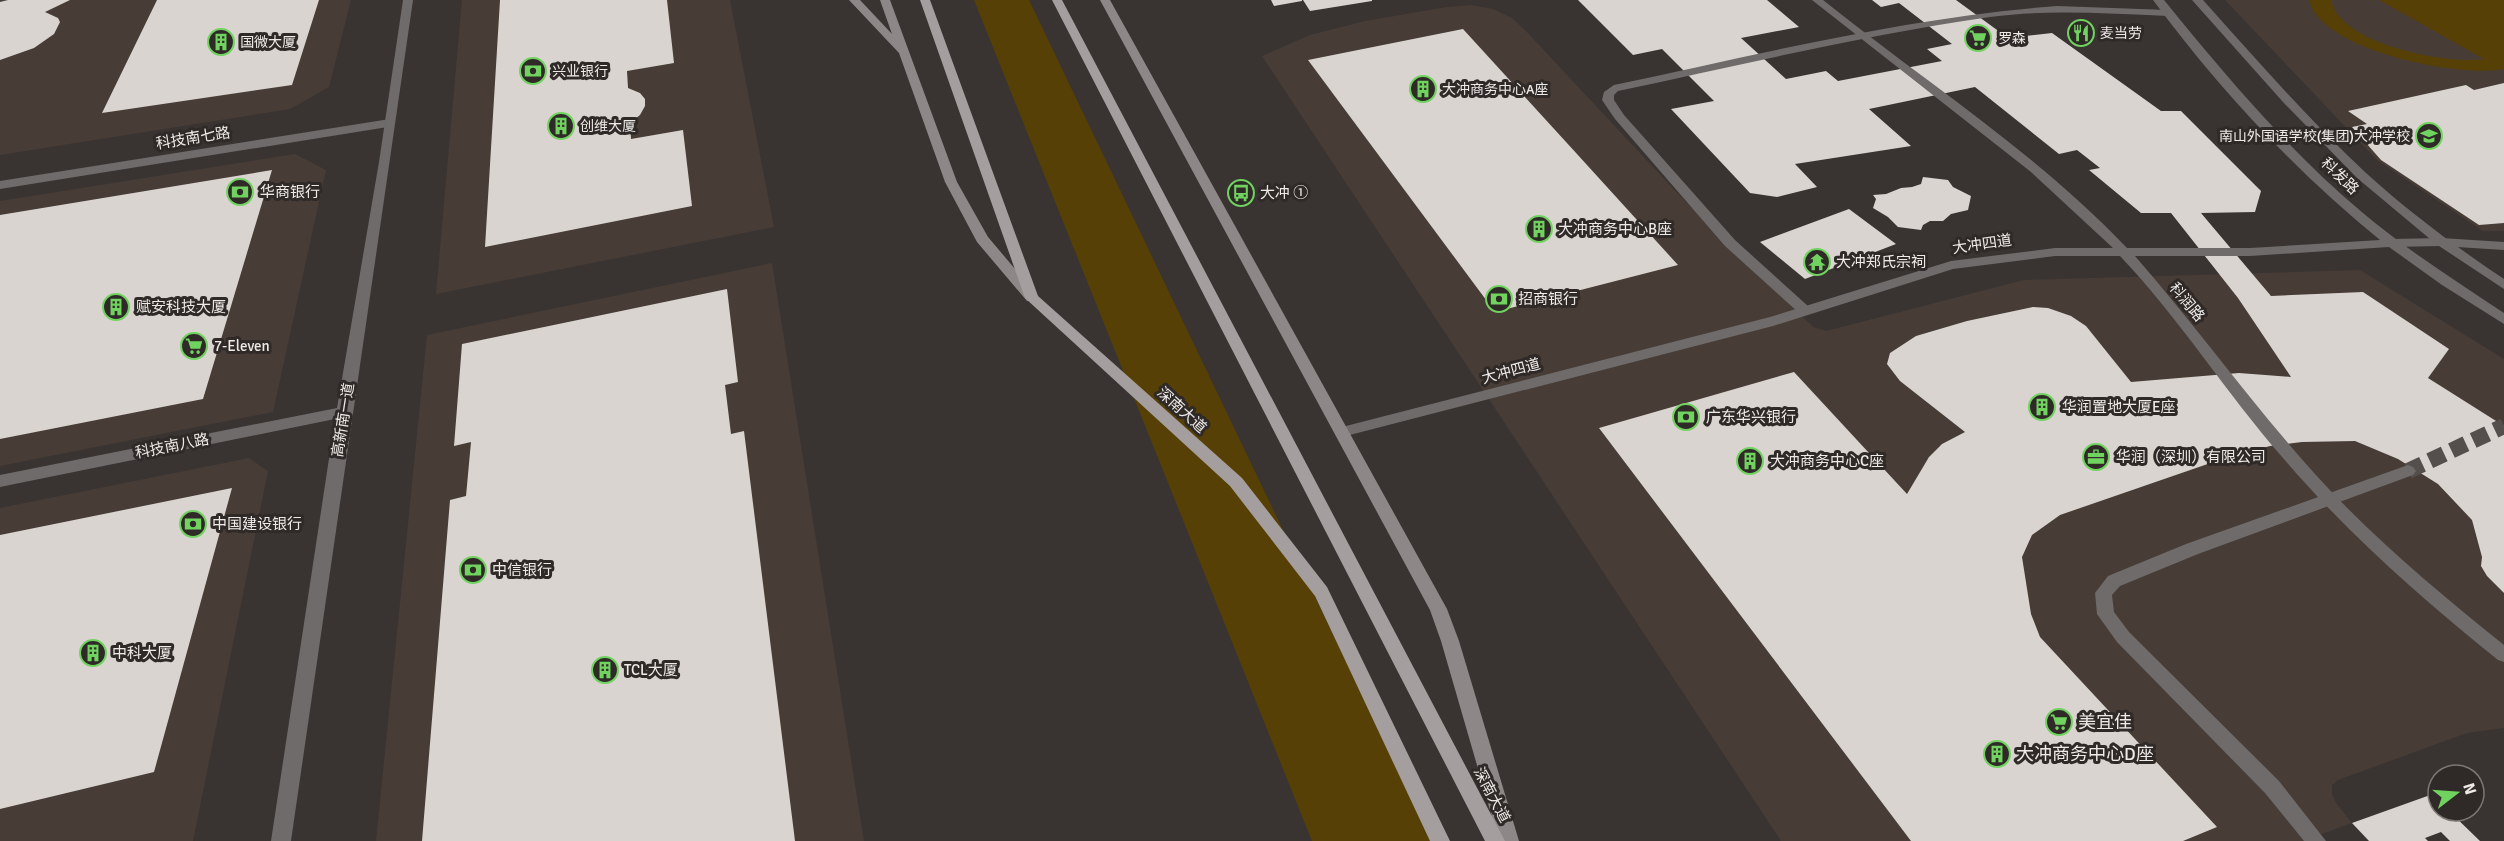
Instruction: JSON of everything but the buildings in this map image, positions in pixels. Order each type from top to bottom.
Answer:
[{"type":"main road","points":[[854,0],[905,54]]},
{"type":"main road","points":[[885,0],[951,182],[982,239],[1032,298]]},
{"type":"main road","name":"深南大道","points":[[925,0],[1032,298],[1236,482],[1321,592],[1440,841]]},
{"type":"main road","name":"深南大道","points":[[1057,0],[1495,841]]},
{"type":"main road","points":[[1105,0],[1438,609],[1450,641],[1509,841]]},
{"type":"main road","points":[[1118,0],[1129,44]]},
{"type":"street","name":"高新南一道","points":[[281,841],[408,0]]},
{"type":"street","name":"科润路","points":[[1817,0],[2030,165],[2104,231],[2189,329],[2285,452],[2329,501],[2383,553],[2504,655]]},
{"type":"street","name":"科发路","points":[[2158,0],[2287,147],[2348,207],[2392,243],[2504,319]]},
{"type":"street","name":"科发路","points":[[2198,0],[2296,111],[2344,160],[2441,242],[2504,285]]},
{"type":"street","points":[[1804,309],[1751,263],[1710,220],[1619,117],[1608,100],[1608,93],[1614,88],[1631,83],[1991,14],[2023,11],[2168,13]]},
{"type":"street","name":"科技南七路","points":[[0,185],[390,123]]},
{"type":"street","name":"大冲四道","points":[[1342,432],[1773,321],[1804,309],[1951,265],[1987,259],[2055,252],[2250,252],[2392,243],[2441,242],[2504,246]]},
{"type":"street","name":"科技南八路","points":[[0,481],[344,412]]},
{"type":"street","points":[[2316,841],[2264,779],[2123,637],[2106,614],[2103,593],[2114,581],[2192,549],[2408,471]]},
{"type":"shaded area","points":[[0,0],[351,0],[329,87],[290,109],[0,155]]},
{"type":"shaded area","name":"创维大厦","points":[[462,0],[730,0],[774,227],[436,294]]},
{"type":"shaded area","points":[[974,0],[1029,0],[1432,841],[1312,841]]},
{"type":"shaded area","name":"南山外国语学校(集团)大冲学校","points":[[2225,0],[2504,0],[2504,231],[2483,231],[2377,160]]},
{"type":"shaded area","points":[[2309,0],[2331,0],[2338,15],[2353,29],[2373,40],[2421,55],[2467,60],[2484,59],[2379,0],[2504,0],[2504,69],[2483,71],[2426,65],[2364,47],[2338,34],[2319,18]]},
{"type":"shaded area","points":[[1471,5],[1493,9],[1512,18],[1526,31],[1681,197],[1813,327],[1826,331],[2024,280],[2360,270],[2504,359],[2504,728],[2467,733],[2338,780],[2332,785],[2332,794],[2336,803],[2352,823],[2303,841],[1781,841],[1262,56],[1310,35],[1365,21]]},
{"type":"shaded area","name":"赋安科技大厦","points":[[295,154],[326,170],[273,412],[0,466],[0,201]]},
{"type":"shaded area","name":"TCL大厦","points":[[772,263],[864,841],[376,841],[427,335]]},
{"type":"shaded area","name":"中科大厦","points":[[249,458],[268,471],[193,841],[0,841],[0,508]]},
{"type":"tunnel","points":[[2408,471],[2504,426]]},
{"type":"place","name":"麦当劳","points":[[2081,33]]},
{"type":"place","name":"罗森","points":[[1978,38]]},
{"type":"place","name":"国微大厦","points":[[221,42]]},
{"type":"place","name":"兴业银行","points":[[533,71]]},
{"type":"place","name":"大冲商务中心A座","points":[[1423,89]]},
{"type":"place","name":"创维大厦","points":[[561,126]]},
{"type":"place","name":"南山外国语学校(集团)大冲学校","points":[[2429,136]]},
{"type":"place","name":"华商银行","points":[[240,192]]},
{"type":"place","name":"大冲 ①","points":[[1241,193]]},
{"type":"place","name":"大冲商务中心B座","points":[[1539,229]]},
{"type":"place","name":"大冲郑氏宗祠","points":[[1817,262]]},
{"type":"place","name":"招商银行","points":[[1499,299]]},
{"type":"place","name":"赋安科技大厦","points":[[116,307]]},
{"type":"place","name":"7-Eleven","points":[[194,346]]},
{"type":"place","name":"华润置地大厦E座","points":[[2042,407]]},
{"type":"place","name":"广东华兴银行","points":[[1686,417]]},
{"type":"place","name":"华润（深圳）有限公司","points":[[2096,457]]},
{"type":"place","name":"大冲商务中心C座","points":[[1750,461]]},
{"type":"place","name":"中国建设银行","points":[[193,524]]},
{"type":"place","name":"中信银行","points":[[473,570]]},
{"type":"place","name":"中科大厦","points":[[93,653]]},
{"type":"place","name":"TCL大厦","points":[[605,670]]},
{"type":"place","name":"美宜佳","points":[[2059,722]]},
{"type":"place","name":"大冲商务中心D座","points":[[1997,754]]}]
